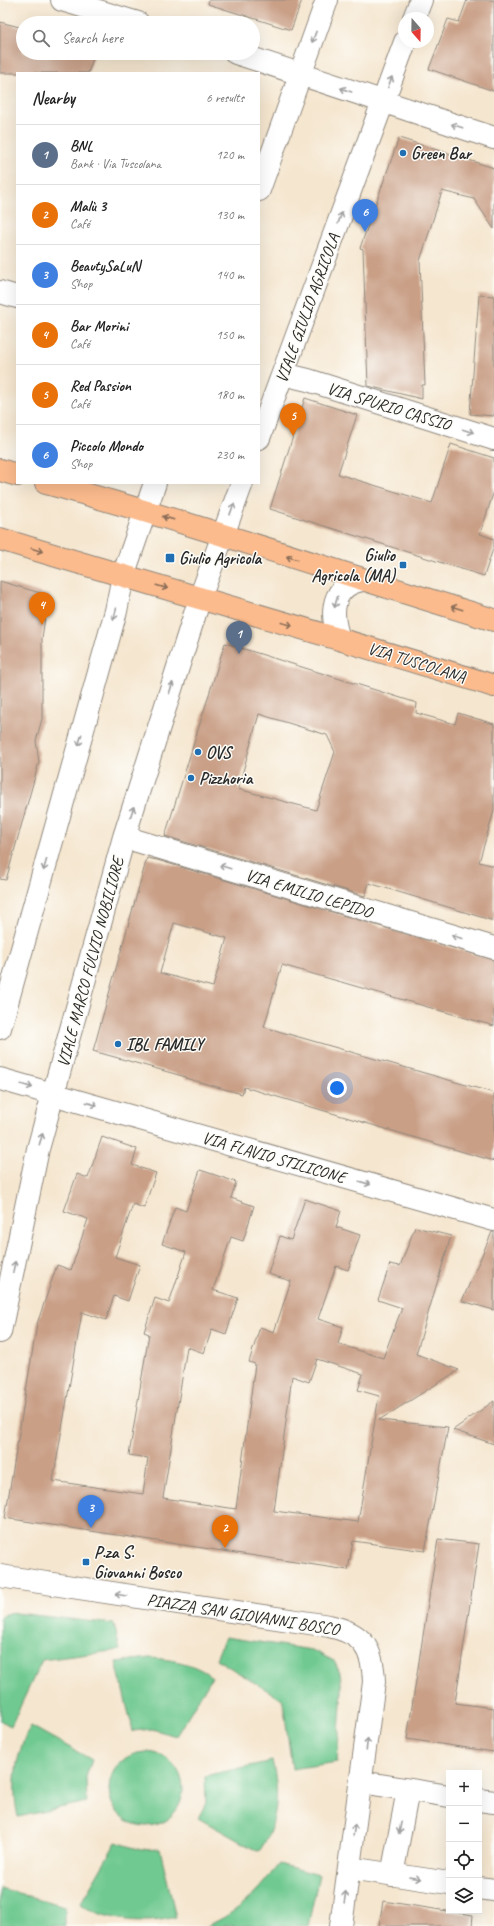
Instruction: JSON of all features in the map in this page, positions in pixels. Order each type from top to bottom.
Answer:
[{"type":"main road","points":[[0,470],[16,475]]},
{"type":"main road","points":[[50,484],[145,511],[494,620]]},
{"type":"main road","name":"VIA TUSCOLANA","points":[[0,539],[237,610],[339,638],[494,686]]},
{"type":"street","points":[[62,0],[115,16]]},
{"type":"street","points":[[260,187],[327,0]]},
{"type":"street","points":[[416,12],[420,0]]},
{"type":"street","name":"VIALE GIULIO AGRICOLA","points":[[260,435],[403,48]]},
{"type":"street","points":[[257,60],[494,138]]},
{"type":"street","points":[[0,292],[16,297]]},
{"type":"street","name":"VIA SPURIO CASSIO","points":[[283,374],[308,380],[494,439]]},
{"type":"street","points":[[0,1028],[116,611],[123,576],[155,484]]},
{"type":"street","points":[[200,598],[242,484]]},
{"type":"street","points":[[339,638],[334,618],[337,599],[345,586],[354,581],[363,580]]},
{"type":"street","name":"VIALE MARCO FULVIO NOBILIORE","points":[[0,1332],[38,1149],[124,837],[200,598]]},
{"type":"street","name":"VIA EMILIO LEPIDO","points":[[124,837],[494,948]]},
{"type":"street","name":"VIA FLAVIO STILICONE","points":[[0,1078],[494,1220]]},
{"type":"street","name":"PIAZZA SAN GIOVANNI BOSCO","points":[[0,1576],[329,1626],[346,1630],[355,1635],[367,1647],[374,1672],[374,1686],[341,1926]]},
{"type":"street","points":[[361,1782],[446,1796]]},
{"type":"street","points":[[392,1875],[408,1790]]},
{"type":"street","points":[[482,1800],[494,1802]]},
{"type":"street","points":[[349,1868],[446,1884]]},
{"type":"street","points":[[482,1888],[494,1890]]},
{"type":"green space","points":[[16,1613],[114,1624],[120,1650],[42,1660],[11,1726],[0,1721],[0,1618],[6,1614]]},
{"type":"green space","points":[[225,1637],[312,1650],[334,1661],[340,1673],[342,1690],[337,1762],[292,1769],[283,1700],[216,1659]]},
{"type":"green space","points":[[149,1658],[165,1659],[190,1665],[212,1677],[176,1736],[152,1729],[133,1731],[116,1662]]},
{"type":"green space","points":[[31,1726],[92,1760],[86,1777],[87,1802],[18,1817],[15,1794],[16,1770],[21,1748]]},
{"type":"green space","points":[[146,1752],[167,1758],[177,1768],[183,1789],[177,1810],[167,1820],[146,1826],[125,1820],[115,1810],[109,1789],[115,1768],[125,1758]]},
{"type":"green space","points":[[272,1761],[276,1783],[276,1807],[271,1829],[260,1850],[257,1851],[198,1818],[206,1803],[205,1776]]},
{"type":"green space","points":[[116,1842],[141,1850],[160,1849],[176,1917],[152,1921],[126,1920],[101,1914],[80,1904]]},
{"type":"green space","points":[[279,1864],[319,1875],[308,1926],[207,1926],[230,1914],[239,1907],[255,1893]]},
{"type":"green space","points":[[0,1888],[65,1906],[65,1926],[0,1926]]},
{"type":"building","points":[[209,0],[302,0],[291,30],[260,20],[260,16],[246,16],[208,4]]},
{"type":"building","points":[[467,0],[494,0],[494,91],[429,69],[448,19],[459,22]]},
{"type":"building","points":[[0,22],[16,26],[16,60],[93,60],[88,72],[0,73]]},
{"type":"building","points":[[399,138],[494,168],[494,229],[474,199],[442,191],[420,261],[425,385],[422,385],[422,399],[368,386],[363,249],[360,248]]},
{"type":"building","points":[[479,295],[494,296],[494,416],[470,414]]},
{"type":"building","points":[[305,398],[357,415],[338,474],[432,503],[451,444],[494,458],[494,491],[480,534],[494,539],[494,546],[484,576],[270,509]]},
{"type":"building","points":[[0,581],[50,596],[42,639],[42,719],[36,741],[39,762],[6,880],[0,879]]},
{"type":"building","points":[[225,643],[417,703],[416,713],[455,724],[458,713],[494,724],[494,811],[479,862],[494,866],[494,921],[369,883],[365,896],[165,836]],"holes":[[[259,714],[327,735],[335,752],[316,810],[238,789]]]},
{"type":"building","points":[[147,858],[157,860],[494,960],[494,1026],[282,965],[264,1027],[494,1093],[494,1161],[244,1087],[242,1094],[93,1051]],"holes":[[[174,923],[227,938],[213,987],[160,973]]]},
{"type":"building","points":[[102,1137],[137,1149],[132,1165],[156,1173],[144,1208],[133,1204],[115,1257],[140,1265],[128,1301],[114,1296],[106,1320],[82,1312],[53,1481],[143,1494],[148,1458],[129,1455],[149,1334],[144,1332],[155,1298],[169,1303],[186,1252],[162,1244],[175,1207],[186,1211],[200,1170],[236,1182],[231,1198],[254,1206],[243,1241],[231,1237],[213,1290],[238,1298],[226,1334],[212,1329],[204,1353],[187,1347],[163,1498],[236,1509],[255,1364],[249,1362],[260,1327],[274,1332],[291,1281],[268,1274],[280,1236],[291,1240],[305,1199],[341,1211],[336,1227],[360,1235],[348,1270],[336,1266],[318,1319],[343,1327],[338,1344],[383,1358],[402,1308],[378,1300],[390,1264],[400,1266],[415,1227],[451,1236],[416,1354],[459,1370],[379,1420],[448,1427],[425,1551],[353,1541],[348,1570],[5,1518],[37,1324],[57,1265],[71,1270],[88,1219],[64,1211],[77,1174],[88,1178]],"holes":[[[317,1359],[363,1374],[358,1390],[379,1396],[358,1522],[274,1511],[292,1376],[309,1382]]]},
{"type":"building","points":[[492,1232],[494,1232],[494,1310],[462,1301]]},
{"type":"building","points":[[494,1401],[494,1444],[453,1430]]},
{"type":"building","points":[[438,1539],[479,1544],[455,1703],[494,1708],[494,1752],[407,1739]]},
{"type":"building","points":[[383,1901],[446,1911],[446,1914],[473,1915],[472,1926],[379,1926]]},
{"type":"place","name":"Green Bar","points":[[403,153]]},
{"type":"place","name":"Piccolo Mondo","points":[[365,232]]},
{"type":"place","name":"Red Passion","points":[[293,436]]},
{"type":"place","name":"Giulio Agricola","points":[[170,558]]},
{"type":"place","name":"Giulio Agricola (MA)","points":[[403,565]]},
{"type":"place","name":"Bar Morini","points":[[42,625]]},
{"type":"place","name":"BNL","points":[[239,654]]},
{"type":"place","name":"OVS","points":[[198,752]]},
{"type":"place","name":"Pizzhoria","points":[[191,778]]},
{"type":"place","name":"IBL FAMILY","points":[[118,1044]]},
{"type":"place","name":"BeautySaLuN","points":[[91,1528]]},
{"type":"place","name":"Malù 3","points":[[225,1548]]},
{"type":"place","name":"P.za S. Giovanni Bosco","points":[[86,1562]]}]
